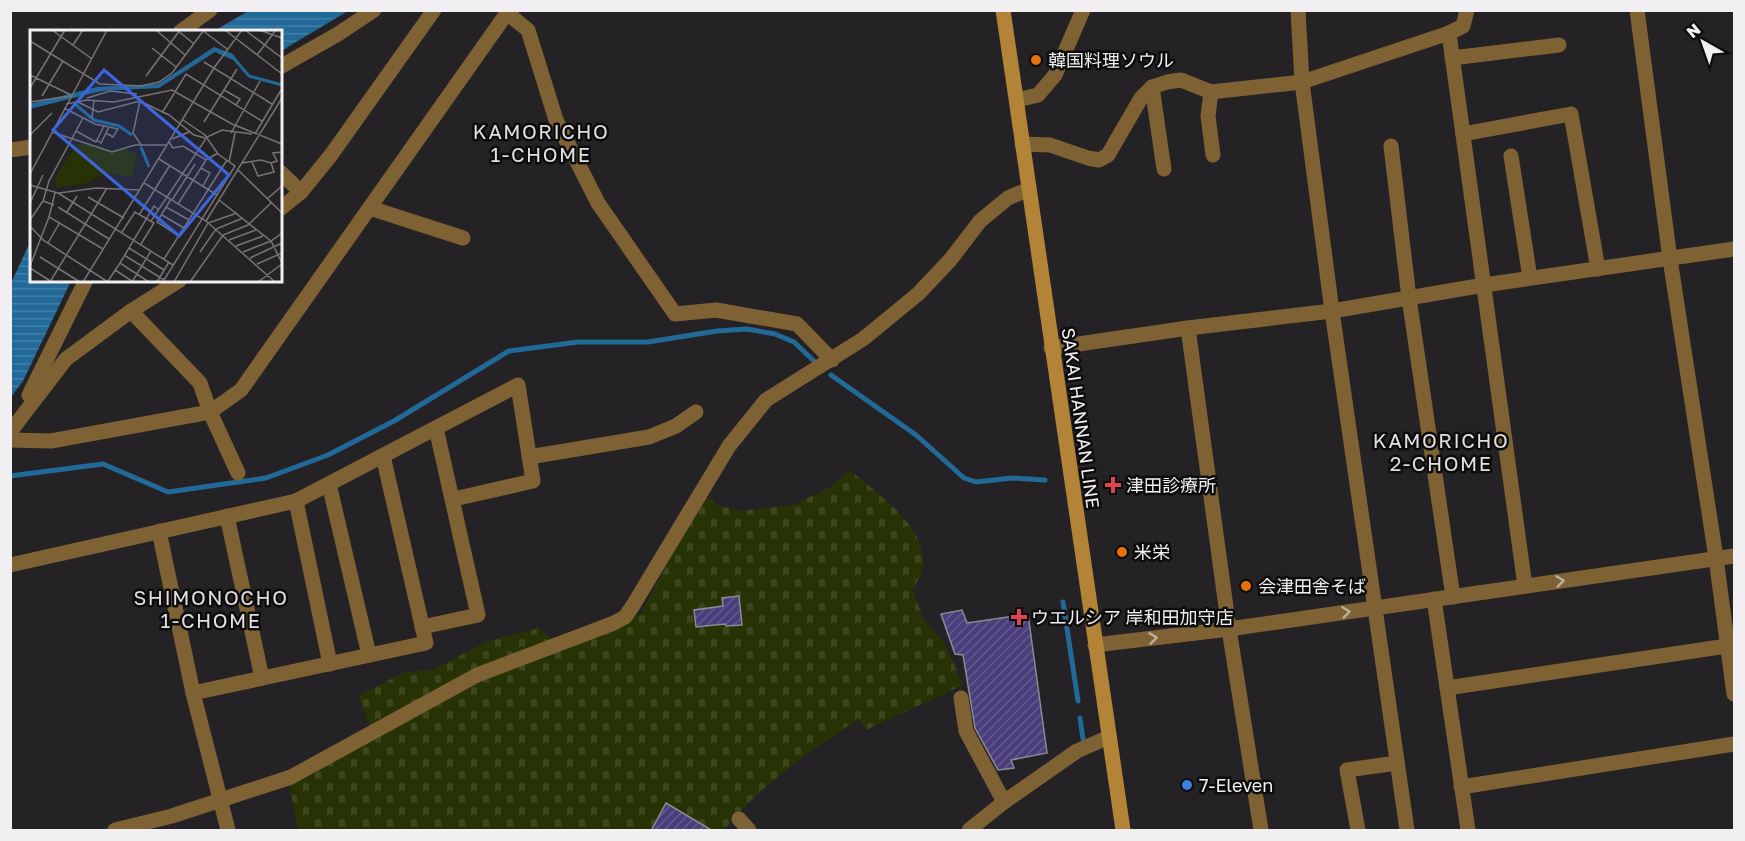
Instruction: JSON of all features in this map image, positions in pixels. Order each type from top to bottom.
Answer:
[{"type":"main road","name":"SAKAI HANNAN LINE","points":[[1003,10],[1123,831]]},
{"type":"street","points":[[183,30],[210,10]]},
{"type":"street","points":[[282,66],[338,34],[374,10]]},
{"type":"street","points":[[282,207],[301,192],[331,155],[434,10]]},
{"type":"street","points":[[1017,100],[1038,95],[1055,75],[1083,10]]},
{"type":"street","points":[[1298,10],[1302,82],[1332,311],[1407,831]]},
{"type":"street","points":[[1023,144],[1050,145],[1099,160],[1108,155],[1141,98],[1152,87],[1167,81],[1181,80],[1211,92],[1302,82],[1449,33],[1463,26],[1467,10]]},
{"type":"street","points":[[1637,10],[1670,259],[1716,558],[1734,694]]},
{"type":"street","points":[[10,440],[51,441],[210,412],[241,390],[509,12],[528,30],[556,120],[598,203],[675,314],[716,310],[797,324],[832,360]]},
{"type":"street","points":[[1449,33],[1525,586]]},
{"type":"street","points":[[1452,58],[1559,45]]},
{"type":"street","points":[[1152,87],[1164,169]]},
{"type":"street","points":[[1211,92],[1208,116],[1217,146]]},
{"type":"street","points":[[1463,134],[1571,114],[1598,269]]},
{"type":"street","points":[[1391,146],[1409,298],[1453,597]]},
{"type":"street","points":[[10,150],[30,147]]},
{"type":"street","points":[[1511,156],[1530,278]]},
{"type":"street","points":[[282,174],[301,192]]},
{"type":"street","points":[[115,831],[172,816],[291,777],[477,675],[615,623],[624,616],[647,585],[729,446],[766,400],[863,339],[918,294],[951,259],[980,221],[1008,198],[1029,189]]},
{"type":"street","points":[[370,208],[463,238]]},
{"type":"street","points":[[1051,348],[1188,328],[1332,311],[1484,285],[1734,249]]},
{"type":"street","points":[[10,430],[86,282]]},
{"type":"street","points":[[10,430],[66,359],[131,311],[177,282]]},
{"type":"street","points":[[131,311],[200,383],[210,412],[238,473]]},
{"type":"street","points":[[1188,328],[1229,629],[1261,831]]},
{"type":"street","points":[[10,565],[296,501],[518,385],[533,481],[454,499]]},
{"type":"street","points":[[529,457],[649,437],[676,426],[696,412]]},
{"type":"street","points":[[422,627],[478,615],[454,499],[436,428]]},
{"type":"street","points":[[193,693],[426,643],[382,456]]},
{"type":"street","points":[[329,484],[369,655]]},
{"type":"street","points":[[296,501],[330,664]]},
{"type":"street","points":[[227,516],[262,678]]},
{"type":"street","points":[[159,531],[193,693],[228,831]]},
{"type":"street","points":[[1095,645],[1229,629],[1734,556]]},
{"type":"street","points":[[1434,599],[1468,831]]},
{"type":"street","points":[[1447,688],[1727,646]]},
{"type":"street","points":[[961,698],[966,731],[1004,802]]},
{"type":"street","points":[[969,831],[1004,802],[1077,751],[1109,737]]},
{"type":"street","points":[[1461,787],[1734,744]]},
{"type":"street","points":[[1358,831],[1347,770],[1398,763]]},
{"type":"green space","points":[[850,470],[898,511],[917,537],[922,551],[923,565],[921,575],[912,591],[925,621],[945,644],[963,685],[866,730],[859,719],[787,769],[754,797],[724,830],[298,830],[289,783],[310,776],[375,737],[358,696],[405,672],[432,670],[488,641],[538,628],[551,638],[560,651],[624,624],[641,613],[704,496],[720,506],[741,511],[793,505],[830,487]]},
{"type":"water","points":[[250,10],[348,10],[282,50],[282,30],[216,30]]},
{"type":"water","points":[[30,242],[30,282],[71,282],[23,381],[11,397],[11,283]]},
{"type":"building","points":[[739,596],[742,625],[696,627],[694,610],[723,606],[722,598]]},
{"type":"building","points":[[962,610],[967,623],[1028,614],[1047,753],[1011,760],[1014,768],[998,770],[975,728],[963,655],[955,654],[941,614]]},
{"type":"building","points":[[666,803],[713,831],[651,831]]},
{"type":"waterway","points":[[10,476],[103,464],[168,492],[266,478],[328,455],[394,421],[509,351],[578,342],[648,342],[717,331],[747,329],[775,334],[794,342],[816,363]]},
{"type":"waterway","points":[[831,375],[916,435],[964,478],[976,482],[1012,478],[1045,480]]},
{"type":"waterway","points":[[1063,602],[1078,701]]},
{"type":"waterway","points":[[1080,718],[1083,739]]},
{"type":"place","name":"韓国料理ソウル","points":[[1036,60]]},
{"type":"place","name":"津田診療所","points":[[1113,485]]},
{"type":"place","name":"米栄","points":[[1122,552]]},
{"type":"place","name":"会津田舎そば","points":[[1246,586]]},
{"type":"place","name":"ウエルシア 岸和田加守店","points":[[1019,617]]},
{"type":"place","name":"7-Eleven","points":[[1187,785]]},
{"type":"district","name":"KAMORICHO 1-CHOME","points":[[541,142]]},
{"type":"district","name":"KAMORICHO 2-CHOME","points":[[1441,452]]},
{"type":"district","name":"SHIMONOCHO 1-CHOME","points":[[211,608]]}]
